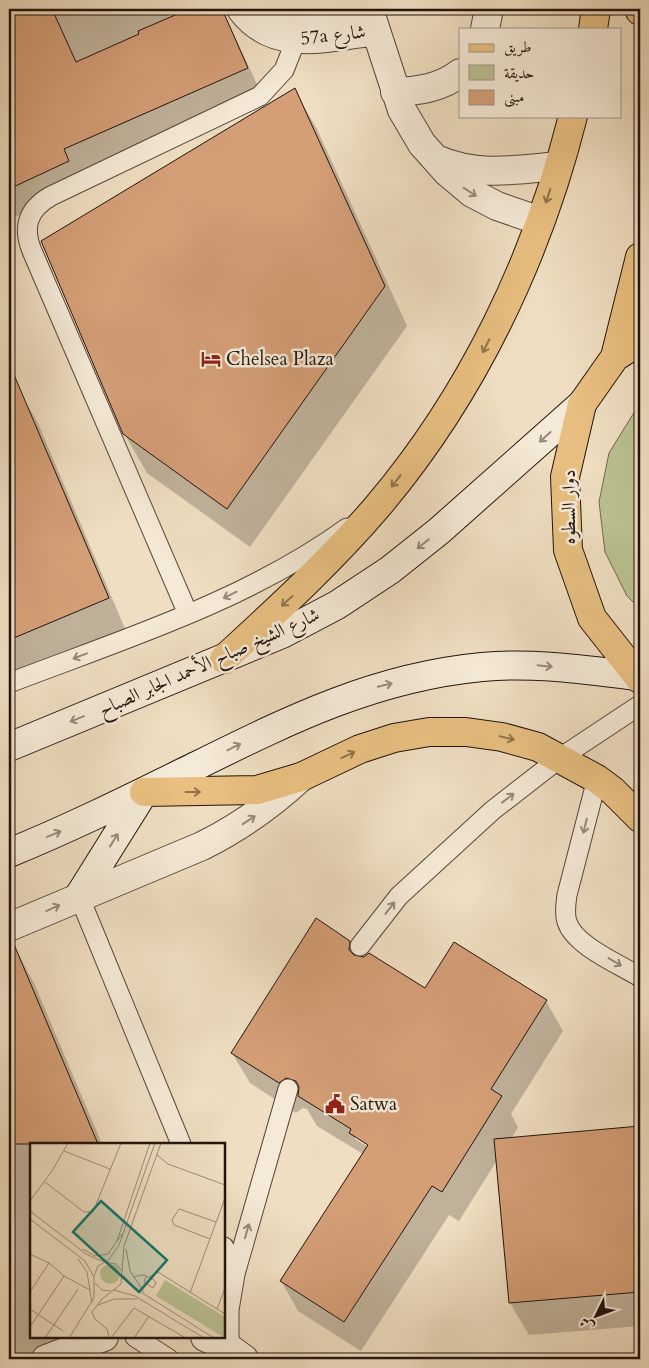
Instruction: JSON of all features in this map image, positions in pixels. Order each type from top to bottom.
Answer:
[{"type":"main road","name":"57a شارع","points":[[241,9],[261,28],[278,37],[296,40],[372,20],[395,92],[411,128],[435,158],[460,185],[478,197],[540,221]]},
{"type":"main road","name":"57a شارع","points":[[267,9],[285,18],[297,19],[350,9]]},
{"type":"main road","points":[[485,28],[489,9]]},
{"type":"main road","points":[[592,28],[596,9]]},
{"type":"main road","points":[[395,92],[427,90],[459,74]]},
{"type":"main road","points":[[224,659],[303,586],[377,507],[429,438],[470,378],[500,319],[540,221],[572,118]]},
{"type":"main road","points":[[435,158],[450,165],[482,171],[558,166]]},
{"type":"main road","points":[[616,357],[640,257]]},
{"type":"main road","name":"دوار السطوه","points":[[639,678],[592,618],[568,550],[565,477],[582,404],[616,357],[640,341]]},
{"type":"main road","name":"شارع الشيخ صباح الأحمد الجابر الصباح","points":[[9,746],[224,659],[282,634],[330,609],[390,570],[439,531],[582,404]]},
{"type":"main road","points":[[9,853],[144,792],[274,727],[325,705],[376,688],[428,675],[482,667],[537,665],[639,678]]},
{"type":"main road","points":[[144,792],[257,790],[301,777],[360,749],[394,738],[429,732],[466,732],[502,737],[538,747],[597,779],[613,791],[640,818]]},
{"type":"main road","points":[[9,927],[202,846],[255,816],[301,777]]},
{"type":"main road","points":[[79,896],[144,792]]},
{"type":"main road","points":[[46,1359],[101,1338]]},
{"type":"lane","points":[[188,614],[32,251],[27,239],[26,226],[30,213],[45,200],[260,96],[284,70],[296,40]]},
{"type":"lane","points":[[9,683],[188,614],[229,596],[305,555],[377,507]]},
{"type":"lane","points":[[360,946],[399,896],[493,810],[560,758],[640,705]]},
{"type":"lane","points":[[597,779],[565,908],[567,921],[573,933],[583,943],[640,977]]},
{"type":"lane","points":[[79,896],[181,1143]]},
{"type":"lane","points":[[226,1348],[229,1310],[235,1274],[288,1090]]},
{"type":"lane","points":[[225,1249],[235,1274]]},
{"type":"lane","points":[[136,1338],[168,1359]]},
{"type":"green space","points":[[640,407],[640,609],[627,596],[605,552],[599,502],[609,453],[635,411]]},
{"type":"building","points":[[9,9],[52,9],[76,62],[139,34],[138,31],[189,9],[222,9],[248,68],[64,149],[69,161],[9,189]]},
{"type":"building","name":"Chelsea Plaza","points":[[295,88],[385,286],[227,509],[123,434],[41,241]]},
{"type":"building","points":[[9,363],[109,598],[9,640]]},
{"type":"building","points":[[316,918],[350,941],[349,950],[354,955],[364,957],[369,953],[425,988],[454,942],[547,1000],[491,1089],[502,1096],[442,1192],[432,1186],[344,1322],[280,1281],[368,1145],[349,1133],[351,1129],[298,1096],[299,1087],[296,1081],[286,1078],[279,1083],[231,1053]]},
{"type":"building","points":[[9,942],[13,942],[98,1143],[9,1144]]},
{"type":"building","points":[[640,1126],[640,1292],[509,1303],[494,1139]]},
{"type":"place","name":"Chelsea Plaza","points":[[211,359]]},
{"type":"place","name":"Satwa","points":[[335,1104]]}]
